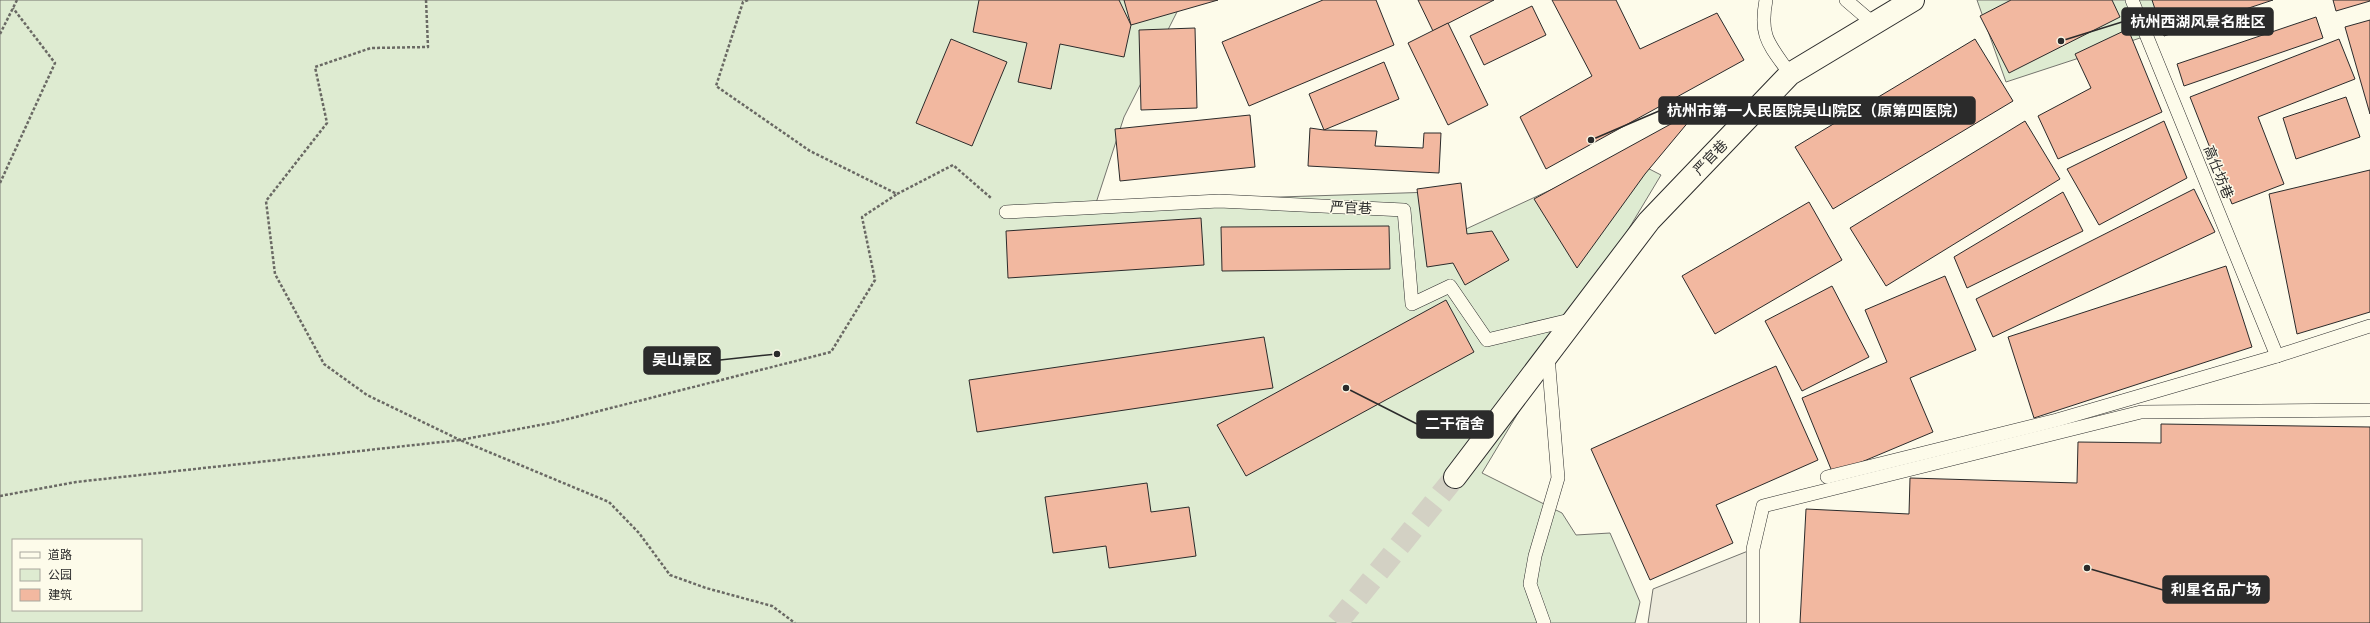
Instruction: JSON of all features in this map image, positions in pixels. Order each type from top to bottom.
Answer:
[{"type":"street","name":"严官巷","points":[[1455,477],[1649,222],[1790,74],[1913,0]]},
{"type":"lane","points":[[1766,0],[1762,20],[1766,40],[1790,74]]},
{"type":"lane","points":[[1846,0],[1874,24]]},
{"type":"lane","name":"高仕坊巷","points":[[2132,0],[2277,356]]},
{"type":"lane","name":"严官巷","points":[[1006,212],[1219,202],[1404,210],[1412,304],[1450,286],[1487,340],[1576,318]]},
{"type":"lane","points":[[1827,477],[2057,420],[2277,356],[2370,326]]},
{"type":"lane","points":[[1544,623],[1530,584],[1535,556],[1558,478],[1548,356]]},
{"type":"lane","points":[[1753,623],[1753,549],[1763,506],[2140,412],[2370,410]]},
{"type":"path","points":[[0,34],[17,0]]},
{"type":"path","points":[[426,0],[428,47],[371,48],[315,67],[327,123],[266,200],[276,274],[324,364],[367,395],[460,440],[609,502],[639,533],[670,575],[706,588],[772,606],[795,623]]},
{"type":"path","points":[[748,0],[744,2],[716,86],[810,150],[898,194]]},
{"type":"path","points":[[0,183],[55,63],[13,8]]},
{"type":"path","points":[[0,496],[76,482],[460,440],[556,422],[831,352],[875,280],[862,217],[898,194],[953,165],[1006,212]]},
{"type":"green space","points":[[0,0],[1183,0],[1124,117],[1096,203],[1433,192],[1453,235],[1624,156],[1661,175],[1482,473],[1562,513],[1576,535],[1610,533],[1640,602],[1635,623],[0,623]]},
{"type":"green space","points":[[1977,0],[2256,0],[2006,82]]},
{"type":"shaded area","points":[[1753,549],[1753,623],[1648,623],[1653,589]]},
{"type":"building","points":[[979,0],[1119,0],[1131,25],[1124,57],[1060,44],[1051,89],[1018,82],[1027,43],[973,32]]},
{"type":"building","points":[[1124,0],[1218,0],[1131,25]]},
{"type":"building","points":[[1323,0],[1376,0],[1394,45],[1249,106],[1222,42]]},
{"type":"building","points":[[1418,0],[1494,0],[1433,31]]},
{"type":"building","points":[[1552,0],[1616,0],[1640,49],[1717,13],[1744,60],[1546,169],[1520,117],[1592,76]]},
{"type":"building","points":[[2011,0],[2112,0],[2120,17],[2009,73],[1980,16]]},
{"type":"building","points":[[2152,0],[2273,0],[2164,36]]},
{"type":"building","points":[[2333,0],[2370,0],[2370,1],[2336,11]]},
{"type":"building","points":[[1532,6],[1546,35],[1484,65],[1470,36]]},
{"type":"building","points":[[2316,17],[2323,38],[2184,86],[2177,64]]},
{"type":"building","points":[[2370,20],[2370,114],[2345,27]]},
{"type":"building","points":[[1448,23],[1488,105],[1448,125],[1408,43]]},
{"type":"building","points":[[1195,28],[1197,108],[1141,110],[1139,30]]},
{"type":"building","points":[[2128,29],[2162,112],[2058,159],[2038,116],[2091,88],[2075,54]]},
{"type":"building","points":[[951,39],[1007,62],[972,146],[916,123]]},
{"type":"building","points":[[1975,39],[2013,101],[1833,209],[1795,147]]},
{"type":"building","points":[[2339,39],[2355,79],[2258,117],[2284,184],[2232,204],[2190,97]]},
{"type":"building","points":[[1384,62],[1399,99],[1324,130],[1309,94]]},
{"type":"building","points":[[2346,97],[2360,137],[2296,159],[2283,118]]},
{"type":"building","points":[[1700,108],[1645,174],[1577,268],[1534,199]]},
{"type":"building","points":[[1250,115],[1255,167],[1120,181],[1115,129]]},
{"type":"building","points":[[2025,121],[2060,179],[1886,286],[1850,228]]},
{"type":"building","points":[[2164,121],[2187,178],[2099,225],[2067,169]]},
{"type":"building","points":[[1310,128],[1324,130],[1377,131],[1375,146],[1423,148],[1424,133],[1441,133],[1439,173],[1308,166]]},
{"type":"building","points":[[2370,170],[2370,312],[2297,334],[2269,194]]},
{"type":"building","points":[[1461,183],[1467,234],[1492,231],[1509,260],[1465,285],[1453,263],[1427,267],[1417,189]]},
{"type":"building","points":[[2194,189],[2215,232],[1993,337],[1976,299]]},
{"type":"building","points":[[2063,192],[2083,231],[1967,288],[1954,257]]},
{"type":"building","points":[[1809,202],[1842,260],[1715,334],[1682,276]]},
{"type":"building","points":[[1201,218],[1204,265],[1008,278],[1006,231]]},
{"type":"building","points":[[1389,226],[1390,269],[1222,271],[1221,227]]},
{"type":"building","points":[[2226,266],[2252,347],[2034,418],[2008,337]]},
{"type":"building","points":[[1945,276],[1976,350],[1910,378],[1933,432],[1833,474],[1802,398],[1887,362],[1865,310]]},
{"type":"building","points":[[1832,286],[1869,357],[1802,391],[1765,321]]},
{"type":"building","points":[[1446,300],[1474,352],[1246,476],[1217,425]]},
{"type":"building","points":[[1264,337],[1273,388],[977,432],[969,380]]},
{"type":"building","points":[[1776,366],[1818,460],[1716,505],[1733,543],[1650,580],[1591,449]]},
{"type":"building","points":[[2161,424],[2370,427],[2370,623],[1800,623],[1806,509],[1909,514],[1910,478],[2077,483],[2078,442],[2161,443]]},
{"type":"building","points":[[1147,483],[1151,512],[1189,507],[1196,556],[1109,568],[1106,546],[1053,553],[1045,497]]},
{"type":"tunnel","points":[[1337,623],[1455,477]]},
{"type":"place","name":"杭州西湖风景名胜区","points":[[2061,41]]},
{"type":"place","name":"杭州市第一人民医院吴山院区（原第四医院）","points":[[1591,140]]},
{"type":"place","name":"吴山景区","points":[[777,354]]},
{"type":"place","name":"二干宿舍","points":[[1346,388]]},
{"type":"place","name":"利星名品广场","points":[[2087,568]]}]
